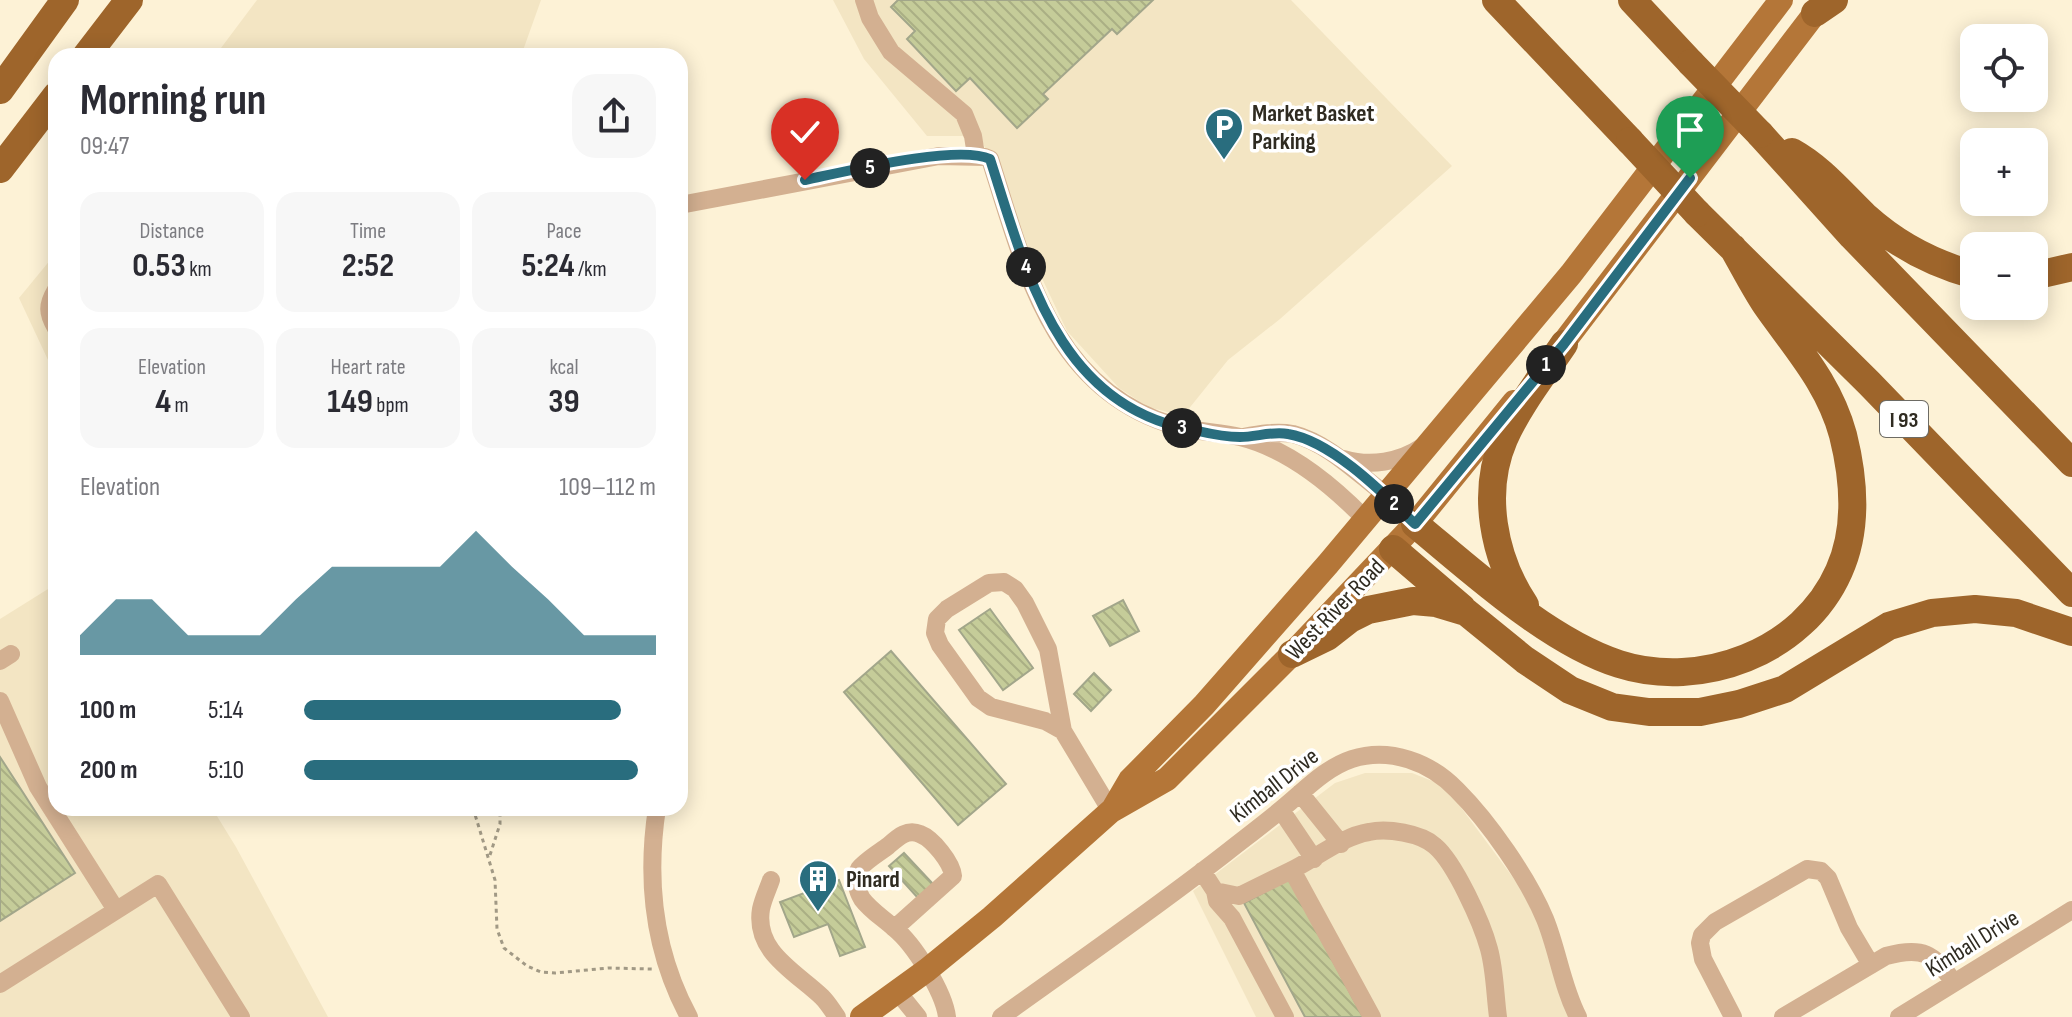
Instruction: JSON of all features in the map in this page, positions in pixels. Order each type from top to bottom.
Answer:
[{"type":"highway","points":[[0,90],[65,0]]},
{"type":"highway","points":[[92,48],[129,0]]},
{"type":"highway","name":"I 93","points":[[1496,0],[1697,213],[1869,383],[2072,593]]},
{"type":"highway","points":[[1632,0],[1852,236],[2072,463]]},
{"type":"highway","points":[[0,169],[48,106]]},
{"type":"highway","points":[[1760,134],[1810,162],[1889,236],[1936,263],[1960,271]]},
{"type":"highway","points":[[1415,524],[1535,618],[1585,650],[1618,664],[1643,671],[1690,673],[1738,662],[1780,641],[1814,609],[1839,572],[1851,529],[1852,478],[1842,431],[1814,370],[1766,305],[1733,248]]},
{"type":"highway","points":[[2048,273],[2072,267]]},
{"type":"highway","points":[[1535,618],[1517,593],[1500,552],[1492,511],[1493,489],[1496,461],[1505,437],[1564,344]]},
{"type":"highway","points":[[1393,549],[1525,660],[1570,690],[1612,707],[1649,712],[1700,712],[1739,704],[1785,689],[1889,626],[1932,613],[1975,609],[2016,613],[2072,632]]},
{"type":"highway","points":[[1292,654],[1327,637],[1350,619],[1389,604],[1413,601],[1436,603],[1466,612]]},
{"type":"main road","name":"West River Road","points":[[1111,811],[1130,780],[1204,705],[1366,520],[1580,263],[1781,0]]},
{"type":"main road","name":"West River Road","points":[[862,1017],[992,917],[1111,811],[1167,779],[1393,549],[1564,344],[1825,4]]},
{"type":"main road","points":[[1386,495],[1415,524]]},
{"type":"main road","points":[[1366,520],[1393,549]]},
{"type":"street","points":[[864,0],[870,18],[891,52],[961,109],[973,136],[976,155]]},
{"type":"street","points":[[688,203],[939,156],[976,155],[990,159],[1018,246],[1039,298],[1062,341],[1088,377],[1119,402],[1158,421],[1194,431],[1240,437],[1292,434],[1316,444],[1386,495]]},
{"type":"street","points":[[1240,437],[1279,452],[1310,472],[1341,495],[1366,520]]},
{"type":"street","points":[[1334,456],[1358,462],[1392,460],[1419,449],[1434,438]]},
{"type":"street","points":[[1063,731],[1045,721],[991,707],[978,698],[940,645],[935,633],[937,619],[947,609],[989,583],[1004,582],[1015,589],[1048,649],[1063,731],[1111,811]]},
{"type":"street","points":[[0,701],[48,803]]},
{"type":"street","name":"Kimball Drive","points":[[1001,1017],[1202,871],[1338,765],[1365,756],[1412,760],[1441,774],[1474,808],[1535,897],[1546,920],[1564,985],[1578,1017]]},
{"type":"street","points":[[1300,793],[1341,844]]},
{"type":"street","points":[[1281,810],[1314,859]]},
{"type":"street","points":[[56,816],[116,910]]},
{"type":"street","points":[[656,816],[650,863],[660,941],[668,970],[689,1017]]},
{"type":"street","points":[[1215,891],[1239,896],[1372,831],[1415,836],[1437,847],[1483,929],[1493,968],[1498,1017]]},
{"type":"street","points":[[895,928],[953,876],[952,868],[928,838],[918,832],[908,832],[898,837],[859,870],[856,882],[862,899],[883,921],[895,928],[927,970],[944,999],[947,1017]]},
{"type":"street","points":[[1733,1017],[1703,959],[1702,935],[1715,922],[1807,869],[1821,871],[1828,878],[1849,928],[1871,965]]},
{"type":"street","points":[[1292,870],[1372,1017]]},
{"type":"street","points":[[1202,871],[1215,891],[1217,901],[1232,918],[1285,1017]]},
{"type":"street","points":[[771,880],[761,906],[763,937],[773,954],[824,999],[837,1017]]},
{"type":"street","points":[[0,984],[158,884],[241,1017]]},
{"type":"street","name":"Kimball Drive","points":[[1899,1017],[2072,910]]},
{"type":"street","points":[[1783,1017],[1886,956],[1902,951],[1916,951],[1939,962],[1954,983]]},
{"type":"street","points":[[897,991],[918,1017]]},
{"type":"path","points":[[474,816],[495,880],[500,940],[504,948],[527,966],[555,973],[608,968],[668,970]]},
{"type":"path","points":[[489,859],[500,816]]},
{"type":"shaded area","points":[[257,0],[541,0],[524,48],[221,48]]},
{"type":"shaded area","points":[[833,0],[1291,0],[1452,166],[1280,319],[1228,360],[1183,416],[1148,407],[1119,388],[1067,331],[1020,232],[980,136],[927,136],[864,59]]},
{"type":"shaded area","points":[[48,263],[48,360],[19,298]]},
{"type":"shaded area","points":[[48,589],[48,816],[217,816],[328,1017],[0,1017],[0,619]]},
{"type":"shaded area","points":[[1365,773],[1412,773],[1445,786],[1529,899],[1578,1017],[1256,1017],[1193,891],[1335,783]]},
{"type":"building","points":[[898,0],[1153,0],[1117,34],[1112,29],[1043,94],[1048,99],[1017,128],[970,78],[956,91],[907,39],[915,31],[891,7]]},
{"type":"building","points":[[1123,600],[1139,631],[1110,646],[1093,616]]},
{"type":"building","points":[[990,609],[1033,668],[1003,690],[959,630]]},
{"type":"building","points":[[891,651],[1006,784],[958,825],[844,692]]},
{"type":"building","points":[[1094,673],[1111,690],[1091,711],[1074,694]]},
{"type":"building","points":[[0,757],[75,873],[0,921]]},
{"type":"building","points":[[904,853],[933,884],[918,898],[889,866]]},
{"type":"building","points":[[1289,879],[1363,1017],[1305,1017],[1244,903]]},
{"type":"building","name":"Pinard","points":[[839,880],[865,947],[840,956],[828,924],[794,937],[780,902]]},
{"type":"place","name":"Market Basket Parking","points":[[1224,161]]},
{"type":"place","name":"Pinard","points":[[818,913]]},
{"type":"route","points":[[805,180],[939,156],[976,155],[990,159],[1018,246],[1048,318],[1066,348],[1103,391],[1158,421],[1194,431],[1240,437],[1280,433],[1306,439],[1386,495],[1415,524],[1564,344],[1690,178]]}]
